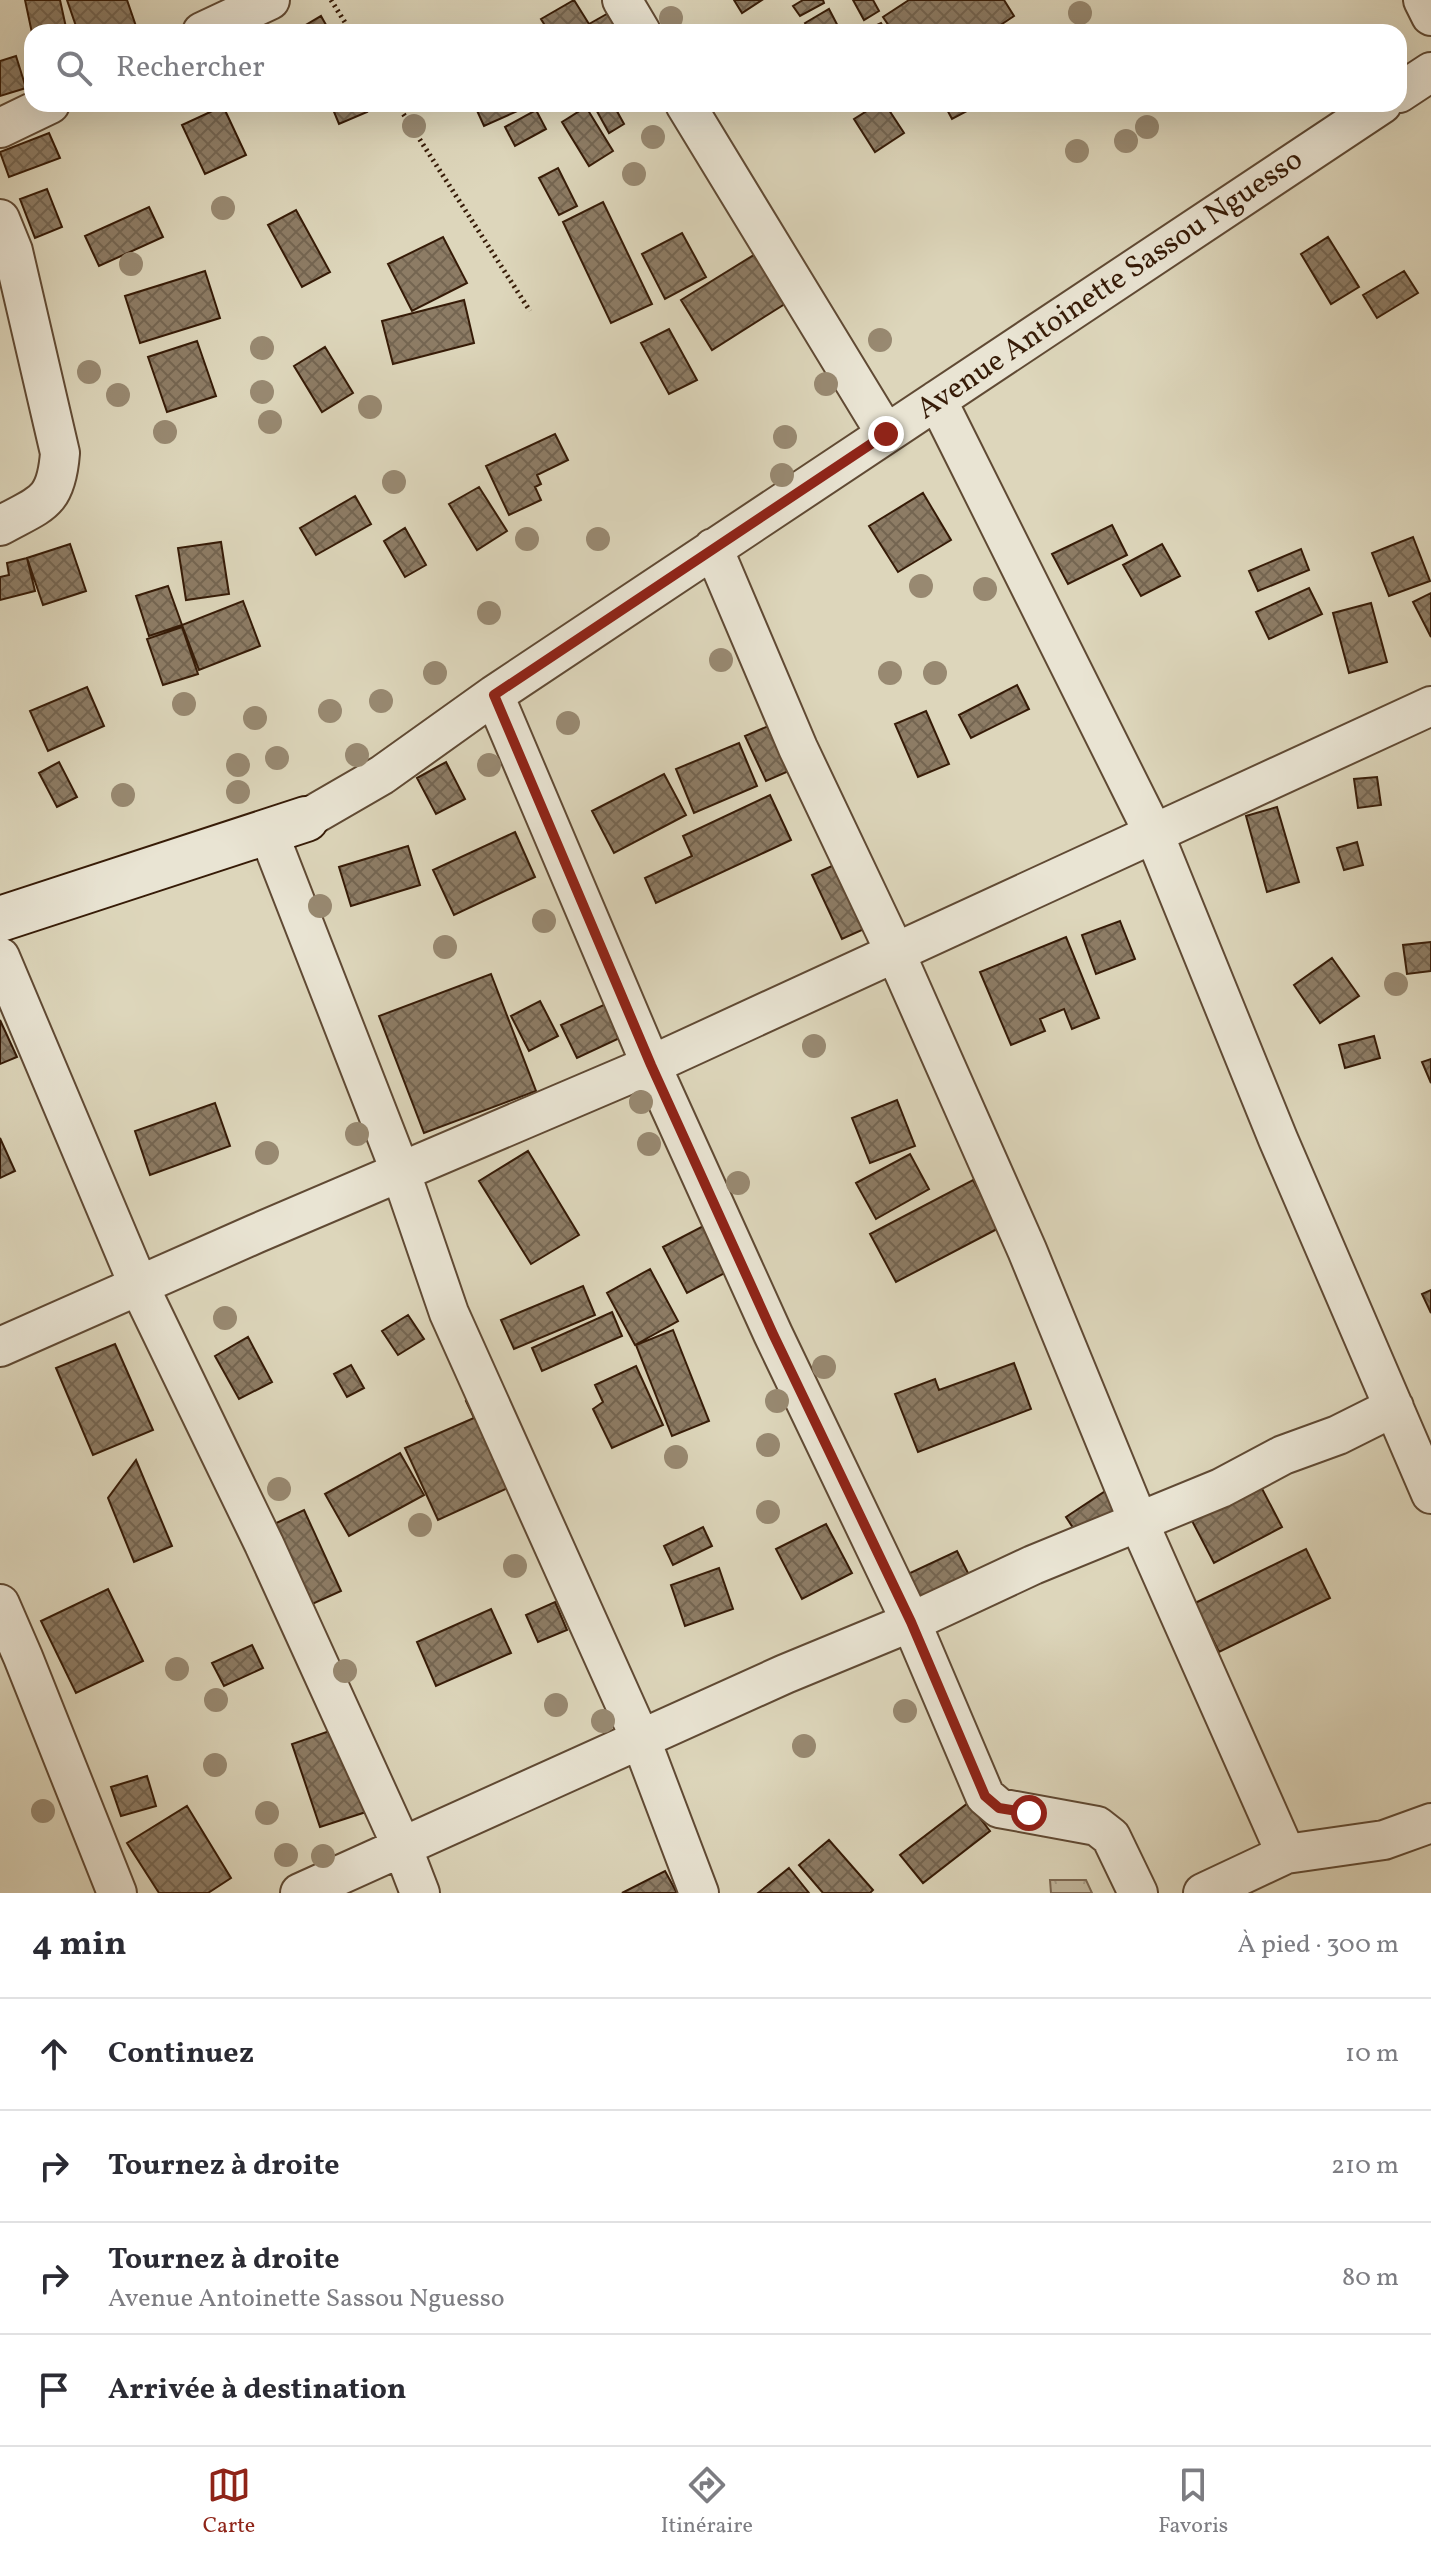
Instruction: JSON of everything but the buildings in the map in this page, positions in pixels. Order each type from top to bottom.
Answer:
[{"type":"street","points":[[219,24],[270,0]]},
{"type":"street","points":[[622,0],[636,24]]},
{"type":"street","points":[[1423,0],[1431,16]]},
{"type":"street","points":[[1407,88],[1431,72]]},
{"type":"street","points":[[0,128],[33,112]]},
{"type":"street","points":[[690,112],[886,434]]},
{"type":"street","name":"Avenue Antoinette Sassou Nguesso","points":[[0,919],[287,826],[382,775],[494,695],[713,548],[1370,112]]},
{"type":"street","points":[[0,219],[13,251],[60,453],[58,478],[48,499],[0,526]]},
{"type":"street","points":[[937,400],[1154,834],[1278,1139],[1431,1494]]},
{"type":"street","points":[[713,548],[798,748],[895,952],[1027,1250],[1139,1523],[1286,1854]]},
{"type":"street","points":[[494,695],[651,1065],[773,1334],[911,1622],[985,1796],[999,1808],[1097,1826],[1111,1837],[1138,1893]]},
{"type":"street","points":[[0,1347],[651,1065],[1431,706]]},
{"type":"street","points":[[287,826],[449,1313],[641,1740],[699,1893]]},
{"type":"street","points":[[0,957],[139,1286],[264,1544],[403,1849],[420,1893]]},
{"type":"street","points":[[300,1893],[785,1674],[911,1622],[1033,1565],[1221,1488],[1283,1455],[1338,1435],[1394,1407]]},
{"type":"street","points":[[0,1604],[117,1893]]},
{"type":"street","points":[[1203,1893],[1286,1854],[1384,1840],[1431,1823]]},
{"type":"path","points":[[331,0],[346,24]]},
{"type":"path","points":[[402,112],[530,311]]},
{"type":"green space","points":[[1050,1880],[1086,1880],[1092,1893],[1051,1893]]},
{"type":"route","points":[[886,434],[494,695],[651,1065],[773,1334],[911,1622],[985,1796],[999,1808],[1029,1813]]}]
